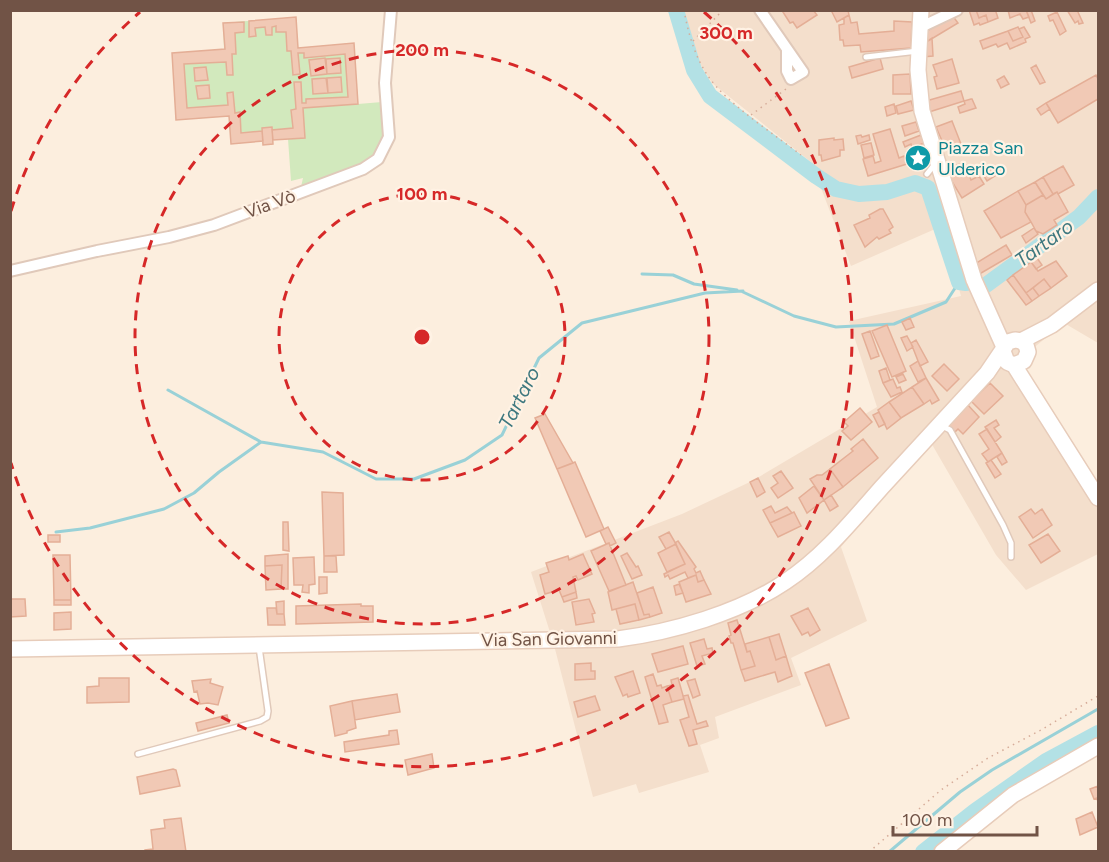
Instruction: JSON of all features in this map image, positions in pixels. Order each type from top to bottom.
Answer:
[{"type":"main road","points":[[921,10],[918,51],[921,100],[974,280],[982,298],[1015,352],[1037,399],[1098,498]]},
{"type":"main road","name":"Via San Giovanni","points":[[10,649],[618,639],[656,633],[692,622],[749,602],[784,583],[812,561],[845,529],[987,374],[1098,290]]},
{"type":"main road","points":[[942,852],[1013,795],[1098,746]]},
{"type":"street","name":"Via Vò","points":[[10,271],[169,237],[214,225],[363,169],[378,159],[389,137],[385,83],[391,10]]},
{"type":"street","points":[[760,10],[787,50],[787,71],[791,79]]},
{"type":"street","points":[[921,27],[957,10]]},
{"type":"lane","points":[[866,57],[918,51]]},
{"type":"lane","points":[[927,174],[937,160]]},
{"type":"lane","points":[[939,425],[950,430],[1003,525],[1011,543],[1011,557]]},
{"type":"lane","points":[[138,754],[260,721],[267,717],[258,644]]},
{"type":"path","points":[[684,10],[700,62],[710,78],[750,116],[801,155]]},
{"type":"path","points":[[693,42],[723,10]]},
{"type":"path","points":[[750,116],[788,87],[791,79]]},
{"type":"path","points":[[869,852],[941,790],[988,758],[1098,696]]},
{"type":"shaded area","points":[[671,11],[1098,11],[1098,343],[1064,323],[1015,363],[1098,508],[1098,554],[1026,590],[996,555],[930,441],[841,547],[867,621],[791,658],[801,685],[715,717],[719,738],[700,745],[709,772],[639,793],[636,784],[593,797],[554,645],[531,572],[682,514],[752,481],[877,407],[849,321],[961,296],[942,226],[851,266],[811,162],[712,83]]},
{"type":"green space","points":[[296,17],[298,48],[354,43],[358,104],[382,102],[383,130],[382,140],[376,154],[367,162],[301,187],[303,178],[291,181],[288,139],[273,140],[273,144],[263,145],[262,141],[231,144],[229,116],[176,120],[172,53],[224,49],[223,23]]},
{"type":"building","points":[[785,10],[813,10],[817,15],[797,28],[793,22],[790,23],[783,12]]},
{"type":"building","points":[[831,10],[848,10],[849,15],[837,22]]},
{"type":"building","points":[[969,10],[976,10],[979,18],[986,15],[988,22],[974,25]]},
{"type":"building","points":[[976,10],[999,10],[996,12],[998,18],[988,22],[986,15],[979,18]]},
{"type":"building","points":[[1008,10],[1026,10],[1029,17],[1023,19],[1020,14],[1010,18]]},
{"type":"building","points":[[1026,10],[1031,10],[1035,21],[1031,23]]},
{"type":"building","points":[[1067,10],[1077,10],[1083,23],[1079,24],[1078,21],[1075,23]]},
{"type":"building","points":[[1057,12],[1066,31],[1060,35],[1053,20],[1050,21],[1048,16]]},
{"type":"building","points":[[849,15],[851,23],[857,22],[859,34],[894,31],[894,21],[912,22],[911,48],[861,52],[860,45],[844,46],[843,40],[840,40],[839,25],[844,24],[844,18]]},
{"type":"building","points":[[952,15],[958,23],[923,44],[924,33]]},
{"type":"building","points":[[296,17],[298,48],[354,43],[358,104],[303,108],[305,138],[273,140],[272,130],[293,128],[291,110],[296,109],[294,82],[301,82],[302,103],[306,103],[306,99],[348,97],[345,54],[304,58],[304,53],[298,53],[300,74],[293,75],[291,51],[287,51],[286,32],[276,32],[276,26],[272,27],[272,35],[266,35],[265,27],[255,28],[256,36],[249,37],[249,21]]},
{"type":"building","points":[[244,22],[244,32],[235,33],[236,54],[232,54],[233,75],[227,75],[226,62],[184,64],[187,108],[228,105],[227,93],[233,92],[235,113],[240,112],[241,133],[262,131],[263,141],[231,144],[229,116],[176,120],[172,53],[225,49],[223,23]]},
{"type":"building","points":[[1018,27],[1023,37],[1013,41],[1008,31]]},
{"type":"building","points":[[1024,27],[1030,37],[1025,39],[1026,42],[1010,49],[1007,43],[983,49],[980,41],[1008,31],[1013,41],[1023,37],[1019,29]]},
{"type":"building","points":[[932,38],[933,56],[922,57],[923,44]]},
{"type":"building","points":[[325,58],[327,74],[311,76],[309,60]]},
{"type":"building","points":[[340,58],[341,73],[327,74],[326,59]]},
{"type":"building","points":[[880,58],[883,69],[852,78],[849,67]]},
{"type":"building","points":[[952,59],[959,83],[937,89],[934,77],[937,76],[933,65]]},
{"type":"building","points":[[1036,65],[1045,82],[1040,84],[1031,68]]},
{"type":"building","points":[[206,67],[208,80],[195,81],[194,68]]},
{"type":"building","points":[[910,74],[911,94],[893,94],[893,75]]},
{"type":"building","points":[[1096,75],[1098,99],[1058,123],[1046,103]]},
{"type":"building","points":[[1004,76],[1009,84],[1001,88],[997,80]]},
{"type":"building","points":[[341,77],[342,92],[328,93],[327,78]]},
{"type":"building","points":[[326,78],[328,93],[313,94],[312,79]]},
{"type":"building","points":[[209,85],[210,98],[198,99],[196,86]]},
{"type":"building","points":[[961,91],[964,101],[929,112],[926,101]]},
{"type":"building","points":[[972,99],[976,108],[960,113],[958,107],[965,104],[964,101]]},
{"type":"building","points":[[911,101],[914,110],[898,114],[896,106]]},
{"type":"building","points":[[1046,103],[1050,109],[1041,115],[1037,109]]},
{"type":"building","points":[[894,104],[896,113],[887,116],[885,107]]},
{"type":"building","points":[[952,121],[961,144],[946,150],[936,127]]},
{"type":"building","points":[[916,122],[919,131],[905,136],[902,126]]},
{"type":"building","points":[[272,127],[273,144],[263,145],[262,128]]},
{"type":"building","points":[[890,129],[899,158],[904,156],[907,164],[868,176],[863,159],[873,156],[875,163],[881,161],[873,134]]},
{"type":"building","points":[[861,135],[862,137],[869,135],[870,140],[858,144],[856,136]]},
{"type":"building","points":[[921,135],[924,143],[912,148],[911,144],[905,147],[903,142]]},
{"type":"building","points":[[834,138],[834,140],[843,139],[844,150],[840,150],[840,156],[822,161],[819,155],[819,140]]},
{"type":"building","points":[[871,143],[874,155],[864,158],[861,145]]},
{"type":"building","points":[[965,163],[971,180],[979,176],[984,184],[962,198],[951,180],[948,167]]},
{"type":"building","points":[[994,166],[998,174],[987,181],[982,173]]},
{"type":"building","points":[[1063,166],[1074,185],[1058,194],[1057,192],[1053,194],[1043,177]]},
{"type":"building","points":[[1043,177],[1053,194],[1046,199],[1035,182]]},
{"type":"building","points":[[1035,182],[1043,195],[1026,205],[1018,191]]},
{"type":"building","points":[[1018,191],[1026,205],[1025,212],[1031,222],[1001,238],[984,211]]},
{"type":"building","points":[[1057,192],[1068,212],[1054,220],[1057,225],[1043,234],[1036,231],[1025,212],[1026,205],[1043,195],[1046,199]]},
{"type":"building","points":[[883,209],[893,227],[889,230],[891,233],[879,239],[877,237],[865,247],[854,225],[870,218],[869,215]]},
{"type":"building","points":[[1034,228],[1038,234],[1026,243],[1022,236]]},
{"type":"building","points":[[1006,245],[1012,255],[976,276],[973,265]]},
{"type":"building","points":[[1037,258],[1042,265],[1036,269],[1031,262]]},
{"type":"building","points":[[1056,261],[1067,276],[1051,288],[1044,279],[1026,293],[1013,275],[1031,262],[1038,271]]},
{"type":"building","points":[[1013,275],[1032,301],[1026,305],[1007,280]]},
{"type":"building","points":[[1044,279],[1051,288],[1039,296],[1033,288]]},
{"type":"building","points":[[1033,288],[1039,296],[1032,301],[1026,293]]},
{"type":"building","points":[[910,318],[914,327],[906,330],[902,322]]},
{"type":"building","points":[[887,325],[906,371],[892,377],[872,331]]},
{"type":"building","points":[[870,331],[879,356],[871,359],[862,334]]},
{"type":"building","points":[[907,336],[913,347],[907,351],[901,338]]},
{"type":"building","points":[[916,340],[928,362],[920,366],[911,343]]},
{"type":"building","points":[[918,361],[926,378],[918,382],[910,366]]},
{"type":"building","points":[[944,364],[959,379],[947,391],[932,376]]},
{"type":"building","points":[[886,368],[890,380],[883,383],[879,371]]},
{"type":"building","points":[[903,374],[906,380],[899,383],[896,377]]},
{"type":"building","points":[[926,378],[939,400],[932,404],[930,400],[924,404],[912,387]]},
{"type":"building","points":[[893,379],[897,388],[900,387],[902,392],[891,397],[883,383]]},
{"type":"building","points":[[990,383],[1003,396],[984,414],[971,401]]},
{"type":"building","points":[[912,387],[924,404],[901,418],[889,402]]},
{"type":"building","points":[[889,402],[901,418],[887,429],[878,410]]},
{"type":"building","points":[[967,404],[979,417],[963,434],[958,429],[952,435],[947,424]]},
{"type":"building","points":[[860,408],[872,422],[851,440],[842,431],[848,426],[844,422]]},
{"type":"building","points":[[879,412],[885,424],[879,427],[873,415]]},
{"type":"building","points":[[545,414],[573,463],[557,469],[535,418]]},
{"type":"building","points":[[996,420],[999,425],[994,428],[1001,437],[995,442],[985,427]]},
{"type":"building","points":[[987,429],[1002,453],[988,462],[982,454],[989,449],[979,434]]},
{"type":"building","points":[[863,439],[878,458],[843,487],[830,469],[853,451],[851,449]]},
{"type":"building","points":[[1002,453],[1007,462],[1002,465],[997,457]]},
{"type":"building","points":[[991,460],[1001,474],[995,478],[986,463]]},
{"type":"building","points":[[575,462],[604,529],[586,537],[557,469]]},
{"type":"building","points":[[830,469],[843,487],[824,500],[810,479]]},
{"type":"building","points":[[781,471],[793,488],[778,498],[771,488],[778,483],[773,476]]},
{"type":"building","points":[[758,478],[765,492],[757,497],[750,482]]},
{"type":"building","points":[[814,486],[824,500],[807,513],[799,498]]},
{"type":"building","points":[[322,492],[343,493],[344,555],[324,556]]},
{"type":"building","points":[[831,495],[838,506],[830,511],[824,500]]},
{"type":"building","points":[[771,506],[775,513],[787,507],[792,513],[770,523],[763,510]]},
{"type":"building","points":[[1031,509],[1035,514],[1042,509],[1052,525],[1033,538],[1019,517]]},
{"type":"building","points":[[794,512],[801,526],[778,537],[770,523]]},
{"type":"building","points":[[283,522],[288,522],[289,551],[283,550]]},
{"type":"building","points":[[608,527],[616,543],[610,546],[609,543],[606,544],[600,531]]},
{"type":"building","points":[[669,532],[676,544],[666,549],[659,537]]},
{"type":"building","points":[[1048,534],[1060,551],[1041,563],[1029,545]]},
{"type":"building","points":[[48,535],[60,535],[60,542],[48,542]]},
{"type":"building","points":[[678,541],[696,567],[694,569],[696,573],[700,571],[704,580],[698,582],[696,575],[688,578],[685,572],[670,579],[668,575],[665,577],[664,574],[685,564],[675,543]]},
{"type":"building","points":[[609,543],[626,585],[609,591],[591,551]]},
{"type":"building","points":[[676,544],[685,564],[667,572],[658,553]]},
{"type":"building","points":[[627,553],[642,575],[632,579],[621,556]]},
{"type":"building","points":[[288,554],[288,589],[281,589],[282,565],[265,566],[265,556]]},
{"type":"building","points":[[583,554],[592,574],[578,580],[576,576],[573,577],[576,592],[562,597],[559,590],[545,594],[540,575],[549,572],[546,563],[568,556],[569,560]]},
{"type":"building","points":[[53,555],[70,555],[71,600],[54,600]]},
{"type":"building","points":[[324,556],[336,556],[337,572],[324,572]]},
{"type":"building","points":[[314,557],[315,584],[309,585],[309,593],[302,592],[303,585],[294,585],[293,558]]},
{"type":"building","points":[[282,565],[281,589],[266,590],[265,566]]},
{"type":"building","points":[[696,575],[698,582],[704,580],[711,594],[686,602],[679,582]]},
{"type":"building","points":[[319,577],[327,577],[327,593],[319,594]]},
{"type":"building","points":[[633,582],[644,615],[649,614],[650,617],[639,620],[635,604],[612,610],[608,592]]},
{"type":"building","points":[[679,584],[683,593],[676,595],[674,586]]},
{"type":"building","points":[[653,587],[662,613],[650,617],[649,614],[644,615],[637,593]]},
{"type":"building","points":[[576,592],[577,598],[564,602],[562,597]]},
{"type":"building","points":[[10,599],[25,599],[26,616],[10,617]]},
{"type":"building","points":[[589,599],[595,613],[592,614],[594,622],[576,625],[572,602]]},
{"type":"building","points":[[54,600],[71,600],[71,605],[54,605]]},
{"type":"building","points":[[284,601],[284,614],[277,614],[276,602]]},
{"type":"building","points":[[361,604],[361,606],[373,606],[373,622],[296,624],[296,606]]},
{"type":"building","points":[[635,604],[639,620],[620,624],[616,609]]},
{"type":"building","points":[[267,608],[276,608],[277,614],[284,614],[285,625],[268,625]]},
{"type":"building","points":[[808,608],[820,630],[810,636],[808,632],[802,635],[791,616]]},
{"type":"building","points":[[71,612],[71,629],[54,630],[54,613]]},
{"type":"building","points":[[737,620],[747,652],[750,651],[755,666],[741,670],[729,636],[731,635],[728,623]]},
{"type":"building","points":[[779,634],[786,656],[776,660],[769,637]]},
{"type":"building","points":[[769,637],[776,660],[786,656],[792,676],[778,682],[775,672],[745,681],[741,670],[755,666],[745,644]]},
{"type":"building","points":[[704,639],[707,649],[712,648],[713,653],[702,656],[705,664],[697,666],[690,643]]},
{"type":"building","points":[[683,646],[688,664],[658,672],[652,654]]},
{"type":"building","points":[[591,663],[591,671],[595,671],[595,679],[575,680],[575,664]]},
{"type":"building","points":[[829,664],[849,718],[826,726],[805,673]]},
{"type":"building","points":[[633,671],[640,693],[628,697],[627,694],[623,696],[615,677]]},
{"type":"building","points":[[653,674],[657,686],[661,685],[662,688],[667,686],[672,702],[663,705],[668,722],[659,724],[645,677]]},
{"type":"building","points":[[99,678],[129,678],[129,702],[87,703],[87,687],[99,686]]},
{"type":"building","points":[[678,678],[684,699],[672,702],[667,686],[672,685],[671,680]]},
{"type":"building","points":[[211,679],[210,683],[223,687],[218,705],[200,704],[192,681]]},
{"type":"building","points":[[695,679],[700,695],[693,698],[687,681]]},
{"type":"building","points":[[397,694],[400,712],[355,720],[352,701]]},
{"type":"building","points":[[688,695],[697,724],[706,721],[708,726],[693,730],[697,744],[689,746],[680,720],[689,717],[683,696]]},
{"type":"building","points":[[595,696],[600,710],[578,717],[574,702]]},
{"type":"building","points":[[352,701],[356,728],[335,736],[330,706]]},
{"type":"building","points":[[227,715],[229,723],[198,731],[196,723]]},
{"type":"building","points":[[397,730],[399,744],[345,752],[344,742],[389,735],[389,731]]},
{"type":"building","points":[[432,754],[434,768],[408,775],[405,760]]},
{"type":"building","points":[[176,770],[180,786],[140,794],[137,777]]},
{"type":"building","points":[[1098,786],[1098,802],[1097,798],[1094,799],[1090,789]]},
{"type":"building","points":[[1092,812],[1098,827],[1080,835],[1076,819]]},
{"type":"building","points":[[181,818],[186,852],[145,852],[145,850],[153,849],[151,830],[165,828],[164,820]]},
{"type":"waterway","name":"Tartaro","points":[[676,10],[694,70],[710,96],[816,176],[836,189],[859,194],[887,192],[915,183],[928,188],[959,282],[966,283]]},
{"type":"waterway","name":"Tartaro","points":[[986,285],[1079,217],[1098,197]]},
{"type":"waterway","name":"Tartaro","points":[[642,274],[673,275],[694,284],[737,290]]},
{"type":"waterway","name":"Tartaro","points":[[743,292],[794,316],[836,327],[894,324],[946,302],[959,282]]},
{"type":"waterway","name":"Tartaro","points":[[168,390],[261,442],[323,452],[376,479],[414,479],[465,460],[502,435],[539,358],[582,323],[705,293],[743,291]]},
{"type":"waterway","name":"Tartaro","points":[[56,532],[90,528],[164,509],[194,493],[261,442]]},
{"type":"waterway","points":[[889,852],[960,792],[992,770],[1098,709]]},
{"type":"waterway","points":[[923,852],[975,811],[1046,761],[1098,733]]},
{"type":"place","name":"Piazza San Ulderico","points":[[918,158]]}]
